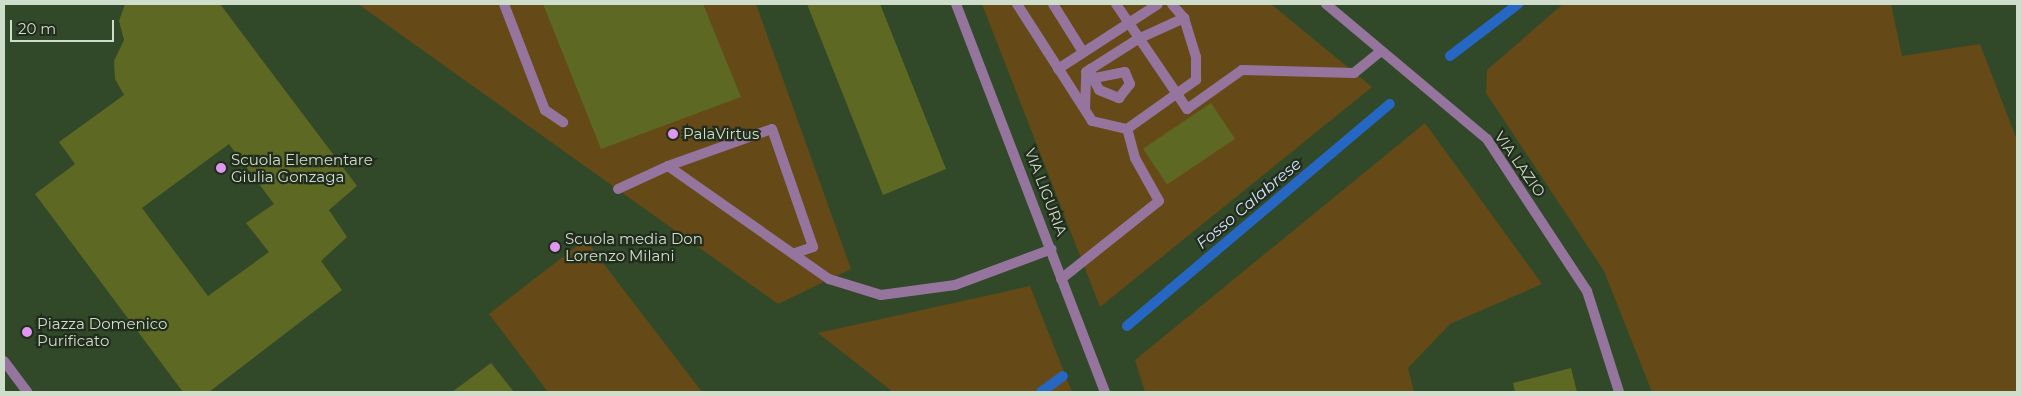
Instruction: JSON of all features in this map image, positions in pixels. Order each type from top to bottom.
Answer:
[{"type":"street","points":[[504,4],[545,110],[563,122]]},
{"type":"street","name":"VIA LIGURIA","points":[[956,4],[1052,249],[1061,279],[1105,392]]},
{"type":"street","points":[[1016,4],[1092,121],[1127,129],[1196,80],[1196,56],[1184,18],[1172,4]]},
{"type":"street","points":[[1053,4],[1083,52]]},
{"type":"street","points":[[1116,4],[1187,109],[1242,70],[1354,73],[1381,50]]},
{"type":"street","points":[[1058,69],[1158,4]]},
{"type":"street","name":"VIA LAZIO","points":[[1326,4],[1487,139],[1587,291],[1620,392]]},
{"type":"street","points":[[1085,110],[1086,72],[1092,73],[1138,39],[1184,18]]},
{"type":"street","points":[[1061,279],[1159,200],[1135,158],[1127,129]]},
{"type":"street","points":[[618,189],[668,166],[772,130],[813,247],[793,254]]},
{"type":"street","points":[[668,166],[829,279],[881,295],[955,285],[1052,249]]},
{"type":"street","points":[[4,361],[27,392]]},
{"type":"shaded area","name":"PalaVirtus","points":[[358,4],[756,4],[851,269],[778,304]]},
{"type":"shaded area","points":[[982,4],[1271,4],[1372,87],[1100,307]]},
{"type":"shaded area","points":[[1563,4],[1891,4],[1902,56],[1980,44],[2017,140],[2017,392],[1652,392],[1604,271],[1486,93],[1487,70]]},
{"type":"shaded area","points":[[1425,123],[1542,284],[1450,324],[1408,368],[1414,392],[1145,392],[1135,360]]},
{"type":"shaded area","points":[[586,239],[702,392],[548,392],[489,314]]},
{"type":"shaded area","points":[[1030,286],[1072,392],[893,392],[818,333]]},
{"type":"building","points":[[125,4],[220,4],[357,186],[329,210],[347,237],[321,261],[342,290],[209,392],[183,392],[35,194],[75,164],[59,142],[124,95],[115,79],[114,61],[124,40],[119,21]],"holes":[[[229,144],[274,204],[246,223],[269,252],[208,296],[142,208]]]},
{"type":"building","points":[[543,4],[703,4],[741,97],[601,149]]},
{"type":"building","points":[[807,4],[880,4],[946,169],[883,195]]},
{"type":"building","points":[[1211,103],[1235,139],[1167,185],[1143,149]]},
{"type":"building","points":[[491,363],[514,392],[452,392]]},
{"type":"building","points":[[1571,368],[1577,392],[1515,392],[1513,383]]},
{"type":"waterway","name":"Fosso Calabrese","points":[[1450,56],[1518,4]]},
{"type":"waterway","name":"Fosso Calabrese","points":[[1127,326],[1390,104]]},
{"type":"waterway","name":"Fosso Calabrese","points":[[1041,392],[1063,376]]},
{"type":"place","name":"PalaVirtus","points":[[673,134]]},
{"type":"place","name":"Scuola Elementare Giulia Gonzaga","points":[[221,168]]},
{"type":"place","name":"Scuola media Don Lorenzo Milani","points":[[555,247]]},
{"type":"place","name":"Piazza Domenico Purificato","points":[[27,332]]}]
